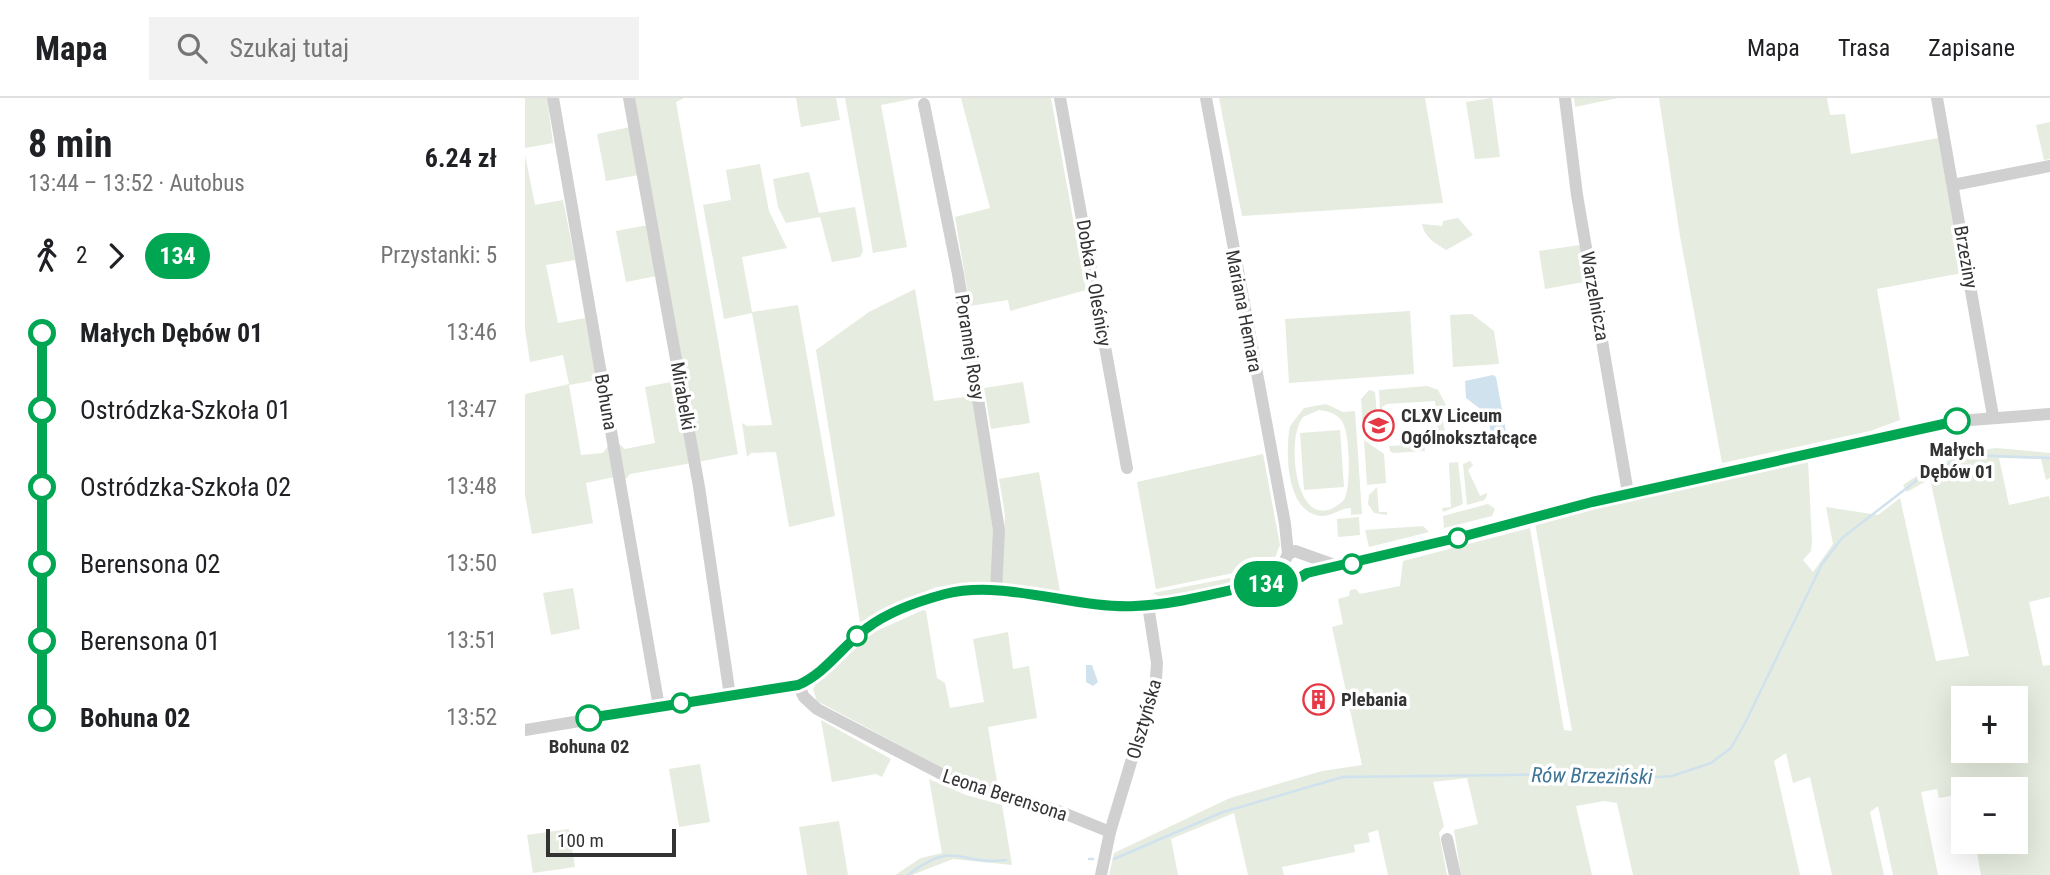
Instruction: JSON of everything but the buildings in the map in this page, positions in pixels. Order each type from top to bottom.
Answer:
[{"type":"street","name":"Bohuna","points":[[553,98],[659,707]]},
{"type":"street","name":"Mirabelki","points":[[628,98],[699,487],[730,696]]},
{"type":"street","name":"Dobka z Oleśnicy","points":[[1060,98],[1127,468]]},
{"type":"street","name":"Mariana Hemara","points":[[1206,98],[1294,561],[1307,573],[1337,566]]},
{"type":"street","name":"Warzelnicza","points":[[1565,98],[1577,195],[1628,494]]},
{"type":"street","name":"Brzeziny","points":[[1937,98],[1993,416]]},
{"type":"street","name":"Porannej Rosy","points":[[924,104],[958,274],[999,530],[996,591]]},
{"type":"street","points":[[1953,186],[2050,166]]},
{"type":"street","points":[[525,730],[798,685],[817,674],[861,632],[884,618],[945,594],[971,590],[996,591],[1103,605],[1148,605],[1257,584],[1294,561],[1337,566],[1628,494],[1936,425],[1993,416],[2050,414]]},
{"type":"street","name":"Olsztyńska","points":[[1111,832],[1156,679],[1157,663],[1148,605]]},
{"type":"street","name":"Leona Berensona","points":[[798,685],[804,697],[817,709],[932,771],[978,789],[1061,812],[1111,832]]},
{"type":"street","points":[[1101,875],[1111,832]]},
{"type":"street","points":[[1447,839],[1455,875]]},
{"type":"shaded area","points":[[525,98],[547,98],[553,143],[525,148]]},
{"type":"shaded area","points":[[632,98],[684,98],[676,102],[738,454],[698,462]]},
{"type":"shaded area","points":[[796,98],[836,98],[840,120],[801,127]]},
{"type":"shaded area","points":[[845,98],[917,98],[881,105],[907,247],[873,253]]},
{"type":"shaded area","points":[[961,98],[1051,98],[1086,290],[1010,311],[1008,300],[970,306],[955,217],[990,208]]},
{"type":"shaded area","points":[[1219,98],[1425,98],[1443,203],[1242,216]]},
{"type":"shaded area","points":[[1492,98],[1500,157],[1475,159],[1466,102]]},
{"type":"shaded area","points":[[1574,98],[1618,98],[1575,107]]},
{"type":"shaded area","points":[[1659,98],[1827,98],[1830,115],[1845,114],[1851,154],[1938,138],[1962,273],[1877,289],[1900,420],[1870,431],[1722,463],[1680,236]]},
{"type":"shaded area","points":[[2050,122],[2050,159],[2044,160],[2036,125]]},
{"type":"shaded area","points":[[630,127],[639,175],[606,181],[597,134]]},
{"type":"shaded area","points":[[525,155],[535,205],[563,200],[575,260],[546,265],[558,323],[585,318],[597,380],[569,385],[581,455],[603,453],[608,446],[614,477],[586,483],[593,523],[532,534],[525,495],[525,394],[569,384],[563,355],[530,362],[525,329]]},
{"type":"shaded area","points":[[760,164],[769,211],[787,248],[742,257],[752,312],[798,305],[835,516],[789,527],[776,452],[751,453],[747,457],[742,423],[747,426],[772,425],[752,313],[724,319],[703,205],[731,200],[726,170]]},
{"type":"shaded area","points":[[809,172],[819,213],[855,207],[863,251],[860,257],[832,262],[820,217],[786,223],[778,207],[773,179]]},
{"type":"shaded area","points":[[1458,218],[1473,235],[1446,250],[1434,242],[1423,229],[1422,224],[1442,226],[1443,221]]},
{"type":"shaded area","points":[[648,225],[657,276],[626,282],[616,231]]},
{"type":"shaded area","points":[[1580,245],[1584,282],[1545,289],[1539,251]]},
{"type":"shaded area","points":[[915,289],[934,401],[972,396],[995,542],[992,582],[936,587],[860,622],[816,350],[869,312]]},
{"type":"shaded area","points":[[1410,311],[1414,374],[1289,383],[1285,319]]},
{"type":"shaded area","points":[[1472,314],[1494,331],[1499,364],[1453,367],[1450,315]]},
{"type":"shaded area","points":[[676,381],[692,463],[630,474],[624,481],[618,443],[625,449],[655,443],[645,387]]},
{"type":"shaded area","points":[[1023,382],[1030,423],[991,429],[984,388]]},
{"type":"shaded area","points":[[1427,386],[1438,390],[1446,405],[1441,411],[1445,432],[1438,432],[1435,401],[1387,404],[1382,407],[1381,429],[1379,390]]},
{"type":"shaded area","points":[[1369,390],[1375,392],[1378,427],[1363,431],[1361,399]]},
{"type":"shaded area","points":[[1326,404],[1343,412],[1355,411],[1362,514],[1351,515],[1351,508],[1320,516],[1309,512],[1300,503],[1290,479],[1288,437],[1290,426],[1304,408]],"holes":[[[1319,410],[1330,412],[1341,420],[1348,450],[1346,494],[1344,500],[1328,510],[1315,509],[1305,499],[1295,465],[1297,429],[1303,417]]]},
{"type":"shaded area","points":[[1340,430],[1344,487],[1304,490],[1300,433]]},
{"type":"shaded area","points":[[1364,440],[1384,454],[1386,483],[1367,485]]},
{"type":"shaded area","points":[[1424,444],[1425,451],[1393,453],[1389,446]]},
{"type":"shaded area","points":[[1997,448],[2050,453],[2050,478],[2046,480],[2041,459],[1999,458],[2009,505],[2049,496],[2050,501],[2050,597],[2029,602],[2043,666],[2050,665],[2050,875],[1981,875],[1977,854],[2028,854],[2028,777],[1951,777],[1951,796],[1939,798],[1937,789],[1921,792],[1938,875],[1893,875],[1878,806],[1870,812],[1884,875],[1832,875],[1810,777],[1793,783],[1786,753],[1774,761],[1800,875],[1633,875],[1617,803],[1604,801],[1576,806],[1592,875],[1461,875],[1454,830],[1478,824],[1467,778],[1433,782],[1444,826],[1439,833],[1447,875],[1388,875],[1378,830],[1368,833],[1370,842],[1354,845],[1355,852],[1282,867],[1284,875],[1248,875],[1234,813],[1171,839],[1178,875],[1109,875],[1114,853],[1230,798],[1322,771],[1362,765],[1332,627],[1343,624],[1338,599],[1349,596],[1350,590],[1356,589],[1360,594],[1400,586],[1403,561],[1530,528],[1564,730],[1572,731],[1535,523],[1633,498],[1808,461],[1812,542],[1811,551],[1803,560],[1813,572],[1833,544],[1826,507],[1878,515],[1900,498],[1936,661],[1969,656],[1930,479],[1907,492],[1903,485],[1948,460]]},
{"type":"shaded area","points":[[1263,454],[1280,545],[1272,565],[1156,589],[1137,482]]},
{"type":"shaded area","points":[[1470,461],[1473,465],[1468,470],[1480,496],[1487,493],[1487,496],[1484,500],[1467,505],[1463,464]]},
{"type":"shaded area","points":[[1458,462],[1463,504],[1443,512],[1442,508],[1451,507],[1449,463]]},
{"type":"shaded area","points":[[1039,472],[1060,592],[1001,583],[1005,515],[999,479]]},
{"type":"shaded area","points":[[1377,487],[1379,512],[1387,512],[1387,515],[1374,513],[1368,504],[1369,495]]},
{"type":"shaded area","points":[[1488,504],[1495,509],[1492,516],[1444,528],[1443,516]]},
{"type":"shaded area","points":[[1359,517],[1360,535],[1338,537],[1337,519]]},
{"type":"shaded area","points":[[1423,526],[1429,532],[1369,547],[1365,530]]},
{"type":"shaded area","points":[[1266,571],[1243,582],[1216,589],[1160,597],[1153,593]]},
{"type":"shaded area","points":[[573,588],[580,629],[551,635],[543,593]]},
{"type":"shaded area","points":[[926,611],[937,678],[945,683],[950,708],[984,702],[973,639],[1008,632],[1013,669],[1029,666],[1037,718],[988,727],[998,788],[956,775],[817,701],[813,689],[816,683],[872,633]]},
{"type":"shaded area","points":[[821,720],[891,759],[882,777],[876,774],[832,782]]},
{"type":"shaded area","points":[[700,764],[710,822],[679,827],[669,769]]},
{"type":"shaded area","points":[[929,779],[966,795],[1002,805],[1012,865],[953,859],[912,875],[895,875],[921,858],[942,853]]},
{"type":"shaded area","points":[[839,821],[848,875],[807,875],[799,827]]},
{"type":"shaded area","points":[[569,829],[575,867],[533,873],[527,835]]},
{"type":"water","points":[[1493,375],[1496,377],[1508,443],[1494,448],[1487,414],[1466,398],[1465,381]]},
{"type":"water","points":[[1086,665],[1092,665],[1098,682],[1093,686],[1086,682]]},
{"type":"waterway","name":"Rów Brzeziński","points":[[1114,859],[1223,812],[1343,777],[1580,774],[1632,779],[1672,776],[1711,763],[1731,748],[1822,564],[1842,538],[1921,477],[1969,455],[2050,458]]},
{"type":"waterway","name":"Rów Brzeziński","points":[[908,875],[924,864],[948,856],[1006,860]]},
{"type":"bus line","name":"134","points":[[589,718],[798,685],[828,665],[852,640],[875,622],[945,594],[987,590],[1088,604],[1148,605],[1263,585],[1290,576],[1297,578],[1307,573],[1461,537],[1592,502],[1957,421]]},
{"type":"place","name":"Małych Dębów 01","points":[[1957,421]]},
{"type":"place","name":"CLXV Liceum Ogólnokształcące","points":[[1378,426]]},
{"type":"place","name":"Plebania","points":[[1318,699]]},
{"type":"place","name":"Bohuna 02","points":[[589,718]]}]
